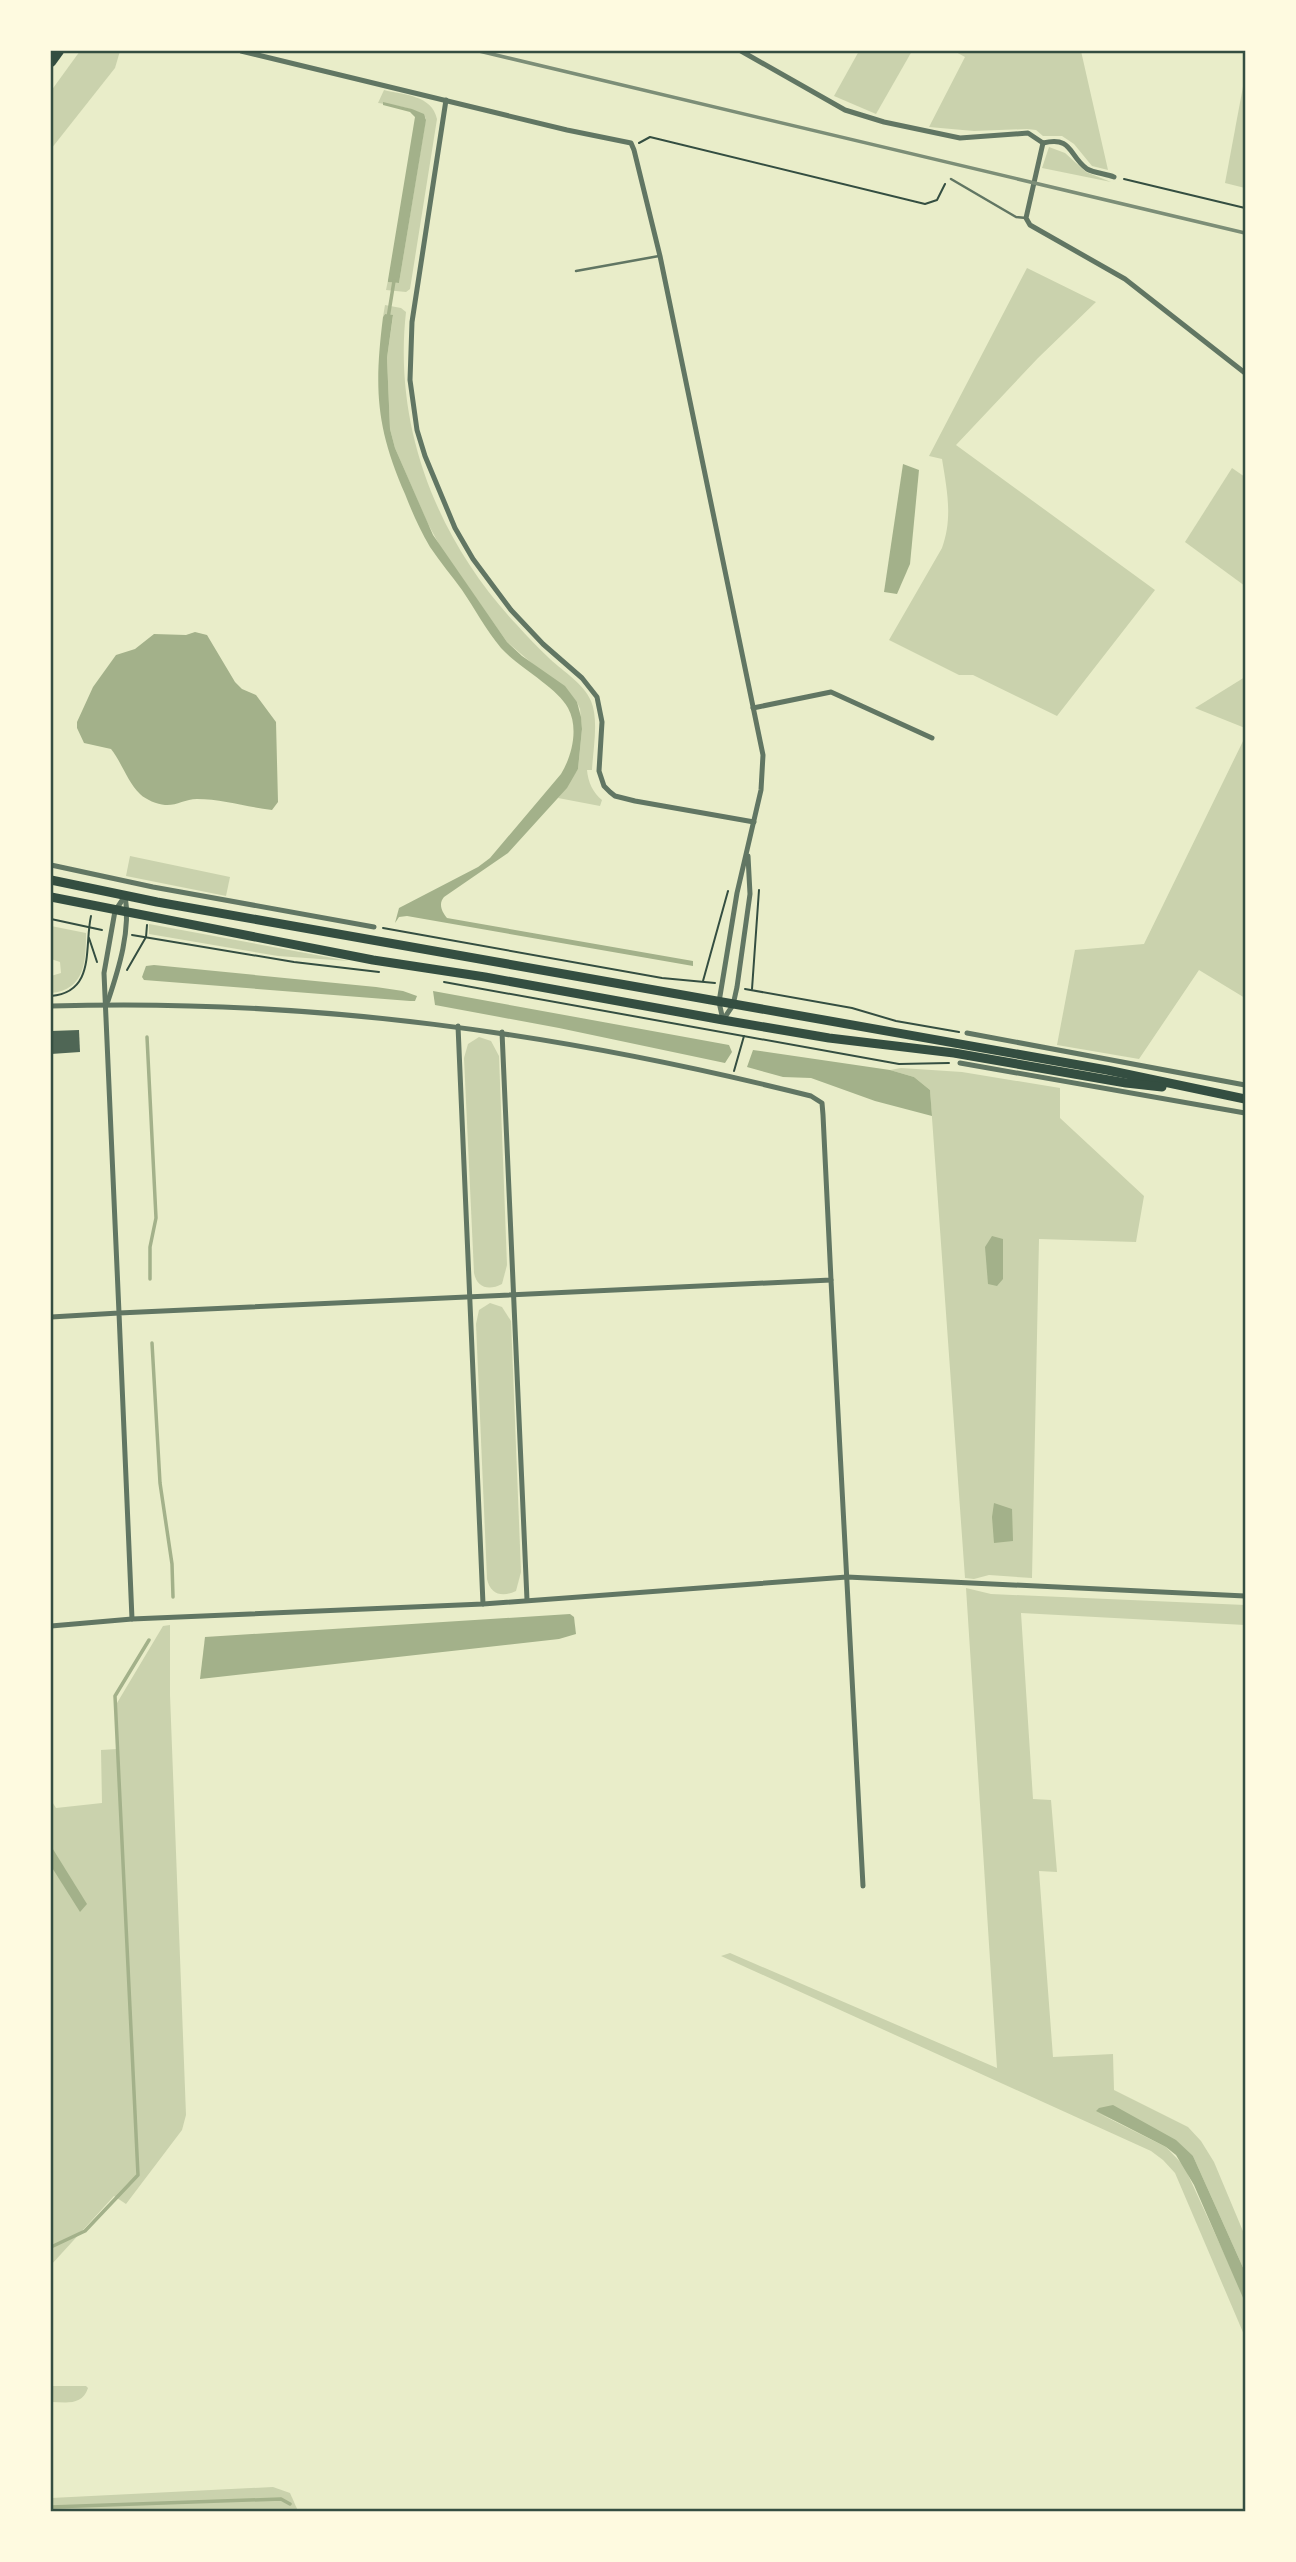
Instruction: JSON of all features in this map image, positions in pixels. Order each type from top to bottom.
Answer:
[{"type":"highway","points":[[51,62],[59,51]]},
{"type":"main road","points":[[51,880],[719,1002],[955,1049],[1245,1099]]},
{"type":"main road","points":[[51,897],[373,960],[829,1038],[955,1049]]},
{"type":"street","points":[[241,51],[631,143],[660,256],[763,755],[761,790],[737,893],[719,1002],[723,1020]]},
{"type":"street","points":[[741,51],[845,110],[884,122],[960,138],[1028,133],[1043,143],[1056,140],[1068,145],[1088,169],[1115,177]]},
{"type":"street","points":[[446,100],[412,322],[410,380],[417,430],[455,528],[472,559],[512,610],[543,644],[582,678],[597,698],[602,722],[599,771],[604,786],[610,792],[635,802],[754,822]]},
{"type":"street","points":[[1043,143],[1026,218],[1030,225],[1125,279],[1245,373]]},
{"type":"street","points":[[754,708],[831,692],[932,738]]},
{"type":"street","points":[[723,1020],[733,1005],[737,987],[750,894],[748,850]]},
{"type":"street","points":[[51,865],[153,887],[374,927]]},
{"type":"street","points":[[125,895],[115,911],[104,973],[132,1619]]},
{"type":"street","points":[[107,1004],[117,974],[128,913],[125,895]]},
{"type":"street","points":[[51,1006],[107,1004],[274,1009],[458,1026],[621,1052],[811,1096],[822,1103],[863,1885]]},
{"type":"street","points":[[458,1026],[483,1604]]},
{"type":"street","points":[[502,1032],[527,1600]]},
{"type":"street","points":[[967,1033],[1245,1085]]},
{"type":"street","points":[[1106,1075],[1109,1059]]},
{"type":"street","points":[[960,1063],[1245,1113]]},
{"type":"street","points":[[1186,1102],[1188,1089]]},
{"type":"street","points":[[51,1317],[831,1280]]},
{"type":"street","points":[[51,1626],[132,1619],[483,1604],[847,1577],[1245,1596]]},
{"type":"lane","points":[[951,179],[1016,216],[1026,218]]},
{"type":"lane","points":[[576,271],[660,256]]},
{"type":"path","points":[[634,150],[640,141],[650,137],[925,204],[937,200],[944,184],[951,179]]},
{"type":"path","points":[[1115,177],[1245,208]]},
{"type":"path","points":[[703,981],[730,886]]},
{"type":"path","points":[[126,971],[146,937],[148,917]]},
{"type":"path","points":[[51,919],[111,932]]},
{"type":"path","points":[[51,996],[68,991],[84,974],[89,927]]},
{"type":"path","points":[[374,927],[662,978],[722,985]]},
{"type":"path","points":[[124,934],[294,962],[391,973]]},
{"type":"path","points":[[446,982],[899,1064],[960,1063]]},
{"type":"path","points":[[737,987],[852,1007],[896,1021],[967,1033]]},
{"type":"path","points":[[733,1077],[745,1035]]},
{"type":"shaded area","points":[[80,51],[120,51],[115,68],[51,149],[51,91]]},
{"type":"shaded area","points":[[859,51],[912,51],[876,114],[834,96]]},
{"type":"shaded area","points":[[954,51],[1081,51],[1108,170],[1092,166],[1074,144],[1062,136],[1043,136],[1036,130],[1027,129],[974,131],[929,127],[965,57]]},
{"type":"shaded area","points":[[1245,76],[1245,188],[1225,183]]},
{"type":"shaded area","points":[[384,90],[416,97],[429,105],[437,119],[410,289],[406,292],[386,290],[388,280],[399,283],[426,118],[409,109],[378,103]]},
{"type":"shaded area","points":[[383,102],[424,114],[426,120],[399,283],[388,280],[415,117],[410,112],[383,105]]},
{"type":"shaded area","points":[[1049,147],[1065,153],[1086,172],[1111,182],[1042,168]]},
{"type":"shaded area","points":[[1027,268],[1096,302],[1038,358],[956,445],[1155,590],[1057,716],[973,675],[959,675],[889,640],[942,548],[945,537],[948,504],[942,459],[929,456]]},
{"type":"shaded area","points":[[385,305],[401,308],[406,312],[404,355],[414,439],[443,519],[489,592],[537,646],[578,683],[591,701],[595,717],[595,735],[592,770],[587,770],[592,787],[602,800],[600,806],[558,798],[578,769],[582,729],[577,702],[507,642],[441,548],[395,448],[390,429],[387,358],[393,316],[385,314],[383,317]]},
{"type":"shaded area","points":[[385,314],[393,315],[387,358],[390,429],[395,448],[433,535],[507,642],[565,686],[577,702],[581,717],[578,769],[567,788],[508,853],[444,897],[441,902],[442,911],[447,918],[693,961],[693,966],[407,916],[399,917],[395,923],[399,908],[478,867],[490,858],[561,774],[571,750],[574,733],[571,716],[563,700],[501,648],[430,547],[413,514],[388,448],[380,407],[379,366]]},
{"type":"shaded area","points":[[903,464],[919,470],[910,564],[897,594],[884,592]]},
{"type":"shaded area","points":[[1232,468],[1245,477],[1245,586],[1185,542]]},
{"type":"shaded area","points":[[195,632],[207,635],[235,682],[242,689],[256,695],[276,722],[278,802],[272,810],[206,799],[169,805],[152,801],[135,789],[111,749],[84,743],[77,728],[77,722],[93,687],[116,655],[135,649],[154,634],[186,635]]},
{"type":"shaded area","points":[[1245,677],[1245,728],[1195,708]]},
{"type":"shaded area","points":[[1245,737],[1245,998],[1199,970],[1139,1059],[1057,1045],[1075,950],[1144,944]]},
{"type":"shaded area","points":[[130,856],[230,877],[226,896],[126,876]]},
{"type":"shaded area","points":[[149,924],[349,961],[278,956],[149,934]]},
{"type":"shaded area","points":[[51,926],[86,933],[84,963],[77,980],[62,991],[51,993],[51,976],[61,973],[60,962],[51,959]]},
{"type":"shaded area","points":[[146,966],[376,987],[417,996],[415,1001],[410,1001],[144,980],[142,977]]},
{"type":"shaded area","points":[[433,991],[729,1045],[732,1052],[725,1063],[435,1005]]},
{"type":"shaded area","points":[[479,1037],[491,1041],[499,1056],[507,1265],[502,1284],[488,1288],[478,1282],[474,1273],[464,1058],[468,1044]]},
{"type":"shaded area","points":[[753,1050],[890,1070],[914,1077],[930,1090],[932,1116],[875,1101],[811,1078],[783,1077],[747,1067]]},
{"type":"shaded area","points":[[901,1068],[962,1072],[1060,1088],[1060,1118],[1144,1196],[1136,1242],[1039,1239],[1032,1578],[989,1575],[974,1579],[965,1578],[930,1090],[914,1077],[890,1070]]},
{"type":"shaded area","points":[[992,1236],[1003,1239],[1003,1279],[997,1286],[988,1284],[985,1247]]},
{"type":"shaded area","points":[[490,1303],[502,1307],[511,1321],[521,1572],[516,1591],[506,1594],[494,1591],[487,1579],[476,1324],[479,1310]]},
{"type":"shaded area","points":[[994,1503],[1012,1509],[1013,1541],[994,1543]]},
{"type":"shaded area","points":[[966,1588],[991,1594],[1245,1605],[1245,1625],[1021,1613],[1033,1799],[1051,1800],[1057,1872],[1039,1871],[1053,2057],[1113,2054],[1114,2090],[1188,2127],[1201,2141],[1214,2162],[1245,2236],[1245,2272],[1193,2156],[1098,2113],[1166,2147],[1184,2166],[1245,2299],[1245,2337],[1175,2173],[1151,2151],[721,1956],[730,1953],[997,2068]]},
{"type":"shaded area","points":[[570,1614],[574,1617],[576,1634],[559,1639],[200,1679],[205,1637]]},
{"type":"shaded area","points":[[170,1625],[170,1695],[186,2115],[182,2130],[126,2204],[114,2196],[51,2265],[51,1800],[56,1808],[102,1803],[101,1750],[117,1749],[117,1703],[163,1626]]},
{"type":"shaded area","points":[[51,1846],[87,1904],[80,1912],[51,1866]]},
{"type":"shaded area","points":[[1113,2105],[1176,2140],[1193,2156],[1245,2272],[1244,2300],[1194,2185],[1176,2155],[1166,2147],[1096,2111]]},
{"type":"shaded area","points":[[51,2386],[88,2388],[78,2400],[51,2402]]},
{"type":"shaded area","points":[[273,2487],[290,2493],[298,2511],[51,2511],[51,2498]]},
{"type":"building","points":[[79,1030],[80,1052],[51,1054],[51,1031]]},
{"type":"waterway","points":[[388,318],[394,281]]},
{"type":"waterway","points":[[147,1037],[156,1218],[150,1247],[150,1279]]},
{"type":"waterway","points":[[152,1343],[160,1483],[172,1564],[173,1597]]},
{"type":"waterway","points":[[51,2247],[85,2231],[138,2175],[115,1696],[149,1640]]},
{"type":"waterway","points":[[51,2507],[281,2499],[290,2504]]},
{"type":"railway","points":[[479,51],[1245,233]]}]
